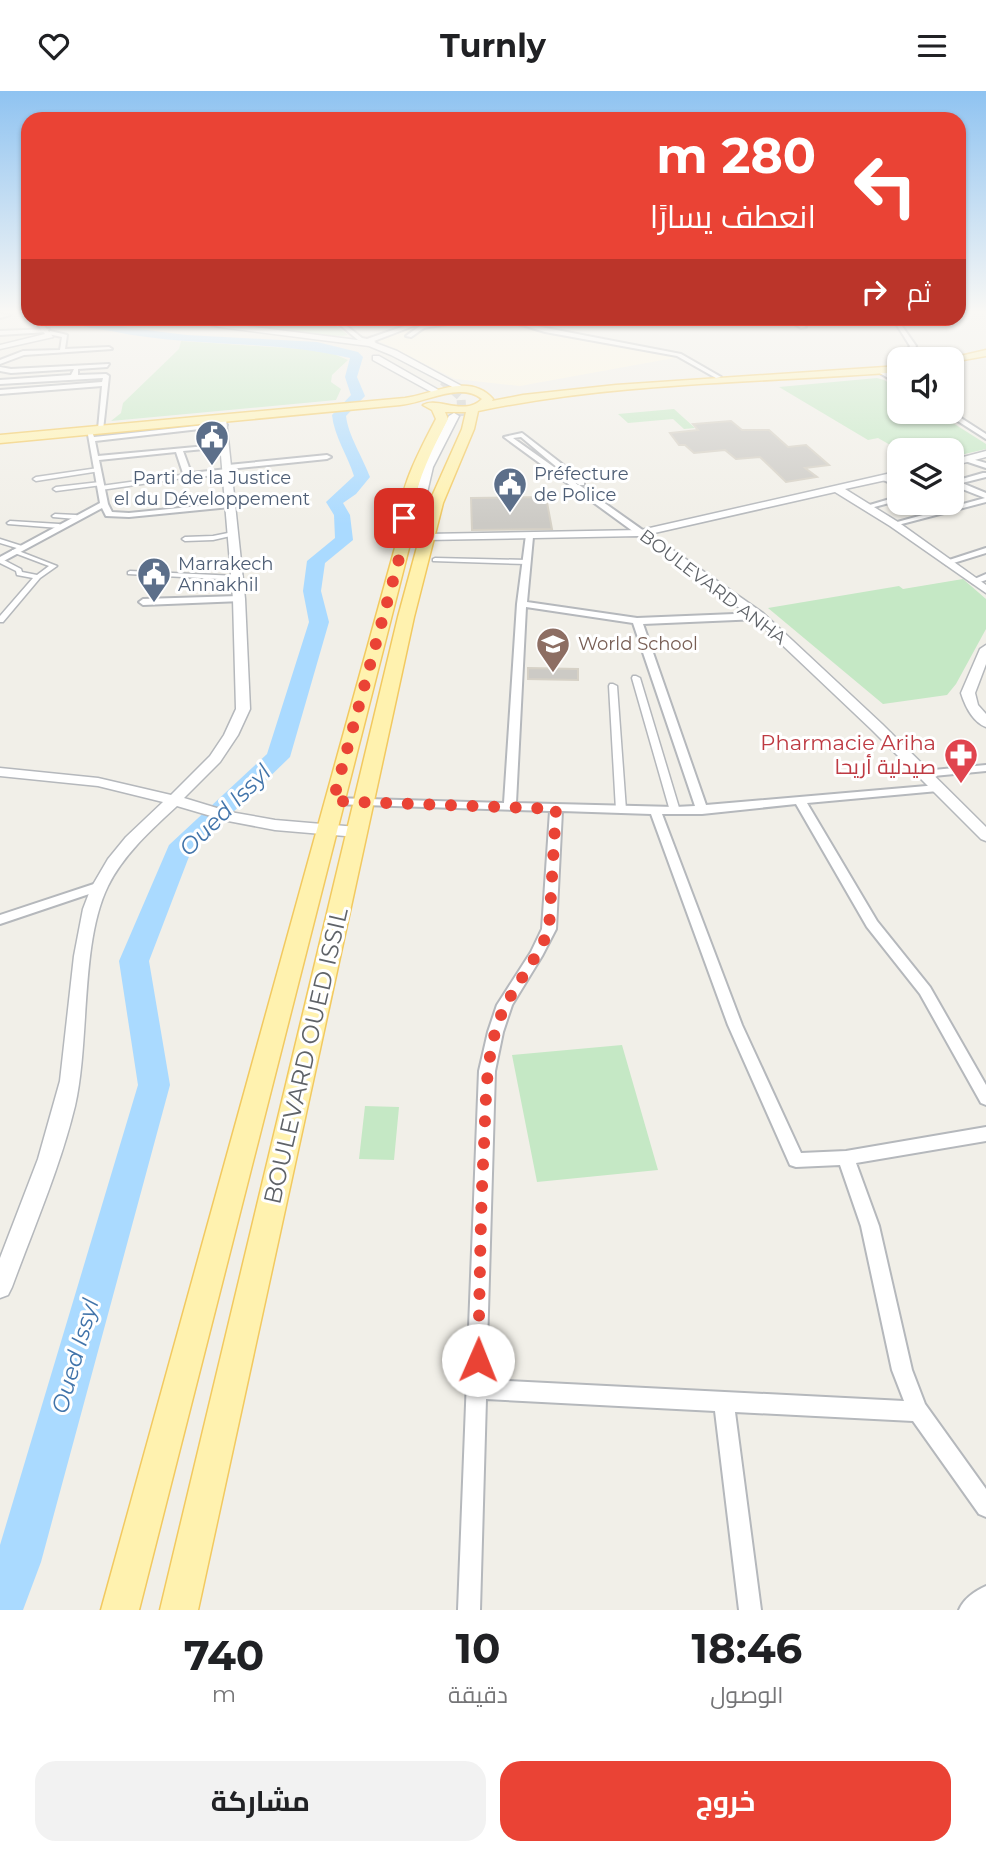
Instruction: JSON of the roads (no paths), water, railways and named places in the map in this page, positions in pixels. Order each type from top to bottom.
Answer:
[{"type":"main road","points":[[388,405],[414,393],[417,382]]},
{"type":"main road","points":[[435,382],[487,397],[487,402],[477,407]]},
{"type":"main road","points":[[0,439],[223,422],[388,405],[477,407],[540,393],[664,382]]},
{"type":"main road","points":[[467,390],[540,393],[712,382]]},
{"type":"main road","points":[[441,383],[492,385]]},
{"type":"main road","points":[[432,404],[441,383]]},
{"type":"main road","points":[[518,388],[540,393]]},
{"type":"main road","points":[[468,429],[480,418],[498,408],[540,393]]},
{"type":"main road","points":[[432,404],[442,415],[440,424]]},
{"type":"main road","points":[[388,405],[426,411],[434,415],[440,424]]},
{"type":"main road","name":"BOULEVARD OUED ISSIL","points":[[179,1610],[362,803],[426,537],[436,503],[477,407]]},
{"type":"main road","name":"BOULEVARD OUED ISSIL","points":[[403,544],[412,531],[428,467],[458,416],[435,481],[436,503]]},
{"type":"main road","name":"BOULEVARD OUED ISSIL","points":[[120,1610],[403,544],[404,518],[418,463],[440,424]]},
{"type":"street","points":[[0,392],[105,384],[93,433],[106,511],[121,516],[230,505]]},
{"type":"street","points":[[50,389],[51,397]]},
{"type":"street","points":[[0,1287],[34,1196],[70,1083],[91,912],[100,886],[115,859],[222,750],[238,725],[243,709],[239,599],[223,422]]},
{"type":"street","points":[[964,423],[986,437]]},
{"type":"street","name":"BOULEVARD ANHA","points":[[570,484],[582,483],[522,435],[507,437],[570,484],[759,616],[800,652],[986,836]]},
{"type":"street","points":[[96,458],[226,445]]},
{"type":"street","points":[[179,450],[188,476]]},
{"type":"street","points":[[964,460],[986,454]]},
{"type":"street","points":[[56,489],[188,476],[327,457]]},
{"type":"street","points":[[968,459],[986,466]]},
{"type":"street","points":[[36,479],[98,470]]},
{"type":"street","points":[[964,480],[986,475]]},
{"type":"street","points":[[426,537],[641,533],[886,478]]},
{"type":"street","points":[[964,487],[985,496]]},
{"type":"street","points":[[838,489],[894,524],[986,590]]},
{"type":"street","points":[[894,524],[971,504],[985,496]]},
{"type":"street","points":[[867,507],[887,502]]},
{"type":"street","points":[[38,577],[19,574],[19,570],[0,560],[104,504]]},
{"type":"street","points":[[971,504],[986,511]]},
{"type":"street","points":[[55,516],[76,517]]},
{"type":"street","points":[[10,523],[59,526]]},
{"type":"street","points":[[185,539],[233,534]]},
{"type":"street","points":[[510,807],[522,604],[530,537]]},
{"type":"street","points":[[0,541],[54,566],[38,577],[0,619]]},
{"type":"street","points":[[947,562],[986,550]]},
{"type":"street","points":[[435,560],[527,562]]},
{"type":"street","points":[[130,573],[237,578]]},
{"type":"street","points":[[974,581],[986,577]]},
{"type":"street","points":[[143,602],[239,599]]},
{"type":"street","points":[[522,604],[637,621],[759,616]]},
{"type":"street","points":[[637,621],[702,810]]},
{"type":"street","points":[[986,649],[968,693],[972,706],[986,723]]},
{"type":"street","points":[[636,678],[675,811]]},
{"type":"street","points":[[613,687],[621,810]]},
{"type":"street","points":[[923,773],[986,768]]},
{"type":"street","points":[[0,772],[98,782],[228,816],[327,831],[357,832]]},
{"type":"street","points":[[333,801],[675,811],[938,788]]},
{"type":"street","points":[[799,799],[872,924],[925,991],[986,1098]]},
{"type":"street","points":[[469,1610],[487,1071],[497,1025],[508,998],[542,947],[549,929],[556,809]]},
{"type":"street","points":[[654,810],[735,1025],[796,1160],[846,1158],[986,1134]]},
{"type":"street","points":[[0,920],[100,886]]},
{"type":"street","points":[[846,1158],[870,1226],[902,1370],[918,1411],[986,1507]]},
{"type":"street","points":[[478,1389],[918,1411]]},
{"type":"street","points":[[724,1402],[750,1610]]},
{"type":"street","points":[[970,1610],[986,1597]]},
{"type":"waterway","name":"Oued Issyl","points":[[0,1609],[18,1562],[154,1085],[134,961],[178,851],[278,757],[319,622],[312,591],[316,561],[344,540],[342,515],[334,502],[350,491],[362,477],[354,452],[340,426],[339,415],[358,396],[353,382]]},
{"type":"tunnel","points":[[444,382],[461,397],[462,416]]},
{"type":"place","name":"Parti de la Justice el du Développement","points":[[212,467]]},
{"type":"place","name":"Préfecture de Police","points":[[510,514]]},
{"type":"place","name":"Marrakech Annakhil","points":[[154,604]]},
{"type":"place","name":"World School","points":[[553,674]]},
{"type":"place","name":"Pharmacie Ariha صيدلية أريحا","points":[[961,785]]}]
